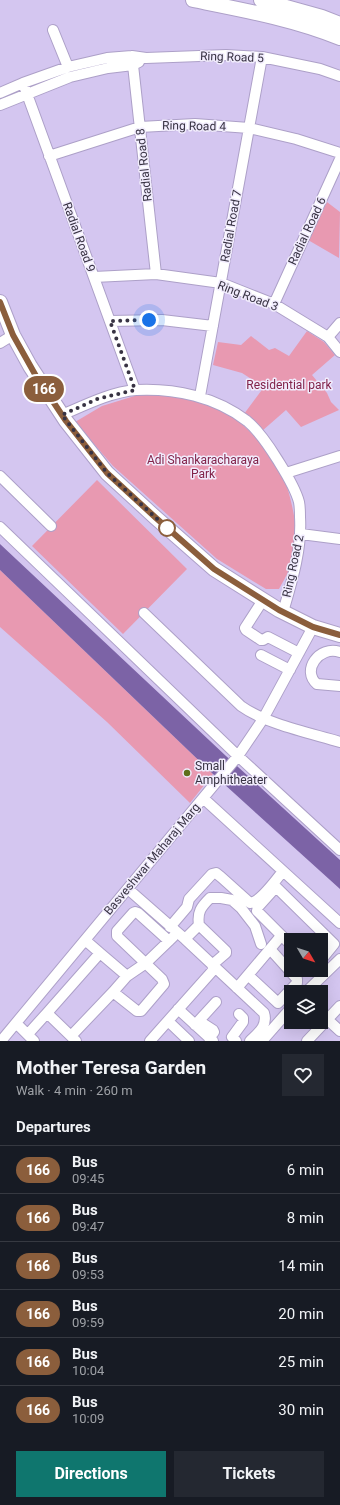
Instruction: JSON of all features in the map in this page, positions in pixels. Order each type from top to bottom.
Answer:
[{"type":"street","points":[[194,0],[271,16],[318,29],[340,38]]},
{"type":"street","points":[[261,0],[322,17],[340,24]]},
{"type":"street","points":[[53,30],[68,67]]},
{"type":"street","name":"Ring Road 5","points":[[0,105],[70,77],[108,68],[133,60],[146,58],[226,55],[262,57],[320,69],[340,76]]},
{"type":"street","name":"Radial Road 7","points":[[200,396],[262,57]]},
{"type":"street","name":"Ring Road 5","points":[[0,93],[22,83],[68,67],[107,58],[133,60]]},
{"type":"street","name":"Radial Road 8","points":[[133,60],[156,274]]},
{"type":"street","name":"Radial Road 9","points":[[22,83],[135,390]]},
{"type":"street","name":"Ring Road 4","points":[[49,156],[140,127],[195,124],[249,128],[296,139],[340,153]]},
{"type":"street","name":"Radial Road 6","points":[[274,304],[340,159]]},
{"type":"street","name":"Ring Road 3","points":[[94,277],[156,274],[221,283],[274,304],[328,337],[340,352]]},
{"type":"street","points":[[0,302],[13,335],[30,366],[62,415],[107,473],[214,569],[283,612],[313,627],[340,635]]},
{"type":"street","points":[[110,321],[162,320],[213,326]]},
{"type":"street","points":[[328,337],[340,323]]},
{"type":"street","points":[[0,343],[13,335]]},
{"type":"street","name":"Ring Road 2","points":[[62,415],[97,399],[135,390],[167,391],[200,396],[224,406],[248,422],[269,446],[286,474],[299,503],[301,534],[294,573],[283,612]]},
{"type":"street","points":[[286,474],[340,456]]},
{"type":"street","points":[[0,476],[52,526]]},
{"type":"street","points":[[0,527],[236,758],[339,848]]},
{"type":"street","points":[[301,534],[340,539]]},
{"type":"street","points":[[263,600],[245,628],[246,630],[261,640],[268,637],[299,654]]},
{"type":"street","points":[[144,613],[241,706],[250,712],[263,719],[340,742]]},
{"type":"street","name":"Basveshwar Maharaj Marg","points":[[2,1041],[236,758],[263,719],[313,627]]},
{"type":"street","points":[[269,640],[299,654]]},
{"type":"street","points":[[340,652],[332,650],[319,655],[311,668],[311,678],[317,684],[340,686]]},
{"type":"street","points":[[261,655],[290,670]]},
{"type":"street","points":[[203,798],[340,923]]},
{"type":"street","points":[[48,1013],[74,1039],[127,976],[146,963],[177,933],[187,907],[188,900],[212,874],[216,873],[221,876],[250,903],[254,903],[286,873]]},
{"type":"street","points":[[284,939],[257,910],[258,907],[276,888],[286,873]]},
{"type":"street","points":[[276,888],[337,941],[328,952]]},
{"type":"street","points":[[128,889],[264,1013],[265,1024],[250,1041]]},
{"type":"street","points":[[157,1039],[168,1021],[226,953],[226,951],[199,925],[197,916],[203,905],[210,898],[232,900],[241,908],[255,926],[266,947],[297,979],[297,984],[278,1003],[248,975]]},
{"type":"street","points":[[113,992],[137,1011],[141,1012],[164,984],[162,979],[117,936],[117,932],[133,913],[138,913],[169,941]]},
{"type":"street","points":[[177,933],[199,925]]},
{"type":"street","points":[[237,988],[248,975],[266,947],[281,936]]},
{"type":"street","points":[[85,940],[127,976]]},
{"type":"street","points":[[16,1023],[31,1038],[48,1013],[100,953]]},
{"type":"street","points":[[313,985],[340,959]]},
{"type":"street","points":[[197,1023],[216,1002]]},
{"type":"street","points":[[328,1018],[340,1006]]},
{"type":"street","points":[[178,1009],[197,1023],[211,1039]]},
{"type":"street","points":[[236,1041],[232,1037],[243,1022],[243,1018],[239,1014]]},
{"type":"street","points":[[262,1041],[284,1016]]},
{"type":"street","points":[[328,1020],[340,1031]]},
{"type":"street","points":[[168,1021],[189,1041]]},
{"type":"street","points":[[308,1041],[318,1029]]},
{"type":"green space","points":[[327,202],[340,212],[339,258],[308,240]]},
{"type":"green space","name":"Residential park","points":[[307,331],[324,342],[335,355],[312,375],[327,393],[331,402],[339,410],[301,427],[286,410],[262,431],[244,414],[264,387],[242,373],[213,365],[218,342],[241,345],[251,336],[269,350],[275,348],[289,356]]},
{"type":"green space","name":"Adi Shankaracharaya Park","points":[[141,394],[161,395],[192,400],[221,410],[246,428],[269,453],[286,483],[293,508],[296,531],[289,570],[279,589],[266,589],[217,559],[113,466],[75,422],[102,406]]},
{"type":"green space","points":[[97,480],[187,569],[123,634],[32,546]]},
{"type":"green space","points":[[0,570],[213,774],[190,803],[107,722],[0,627]]},
{"type":"shaded area","points":[[0,544],[226,756],[340,860],[340,889],[213,774],[0,570]]},
{"type":"bus line","name":"166","points":[[0,302],[13,335],[36,376],[66,421],[107,473],[214,569],[279,610],[313,627],[340,635]]},
{"type":"place","name":"Small Amphitheater","points":[[187,773]]},
{"type":"route","points":[[149,320],[110,321],[135,390],[97,399],[62,415],[107,473],[168,529],[167,528]]}]
